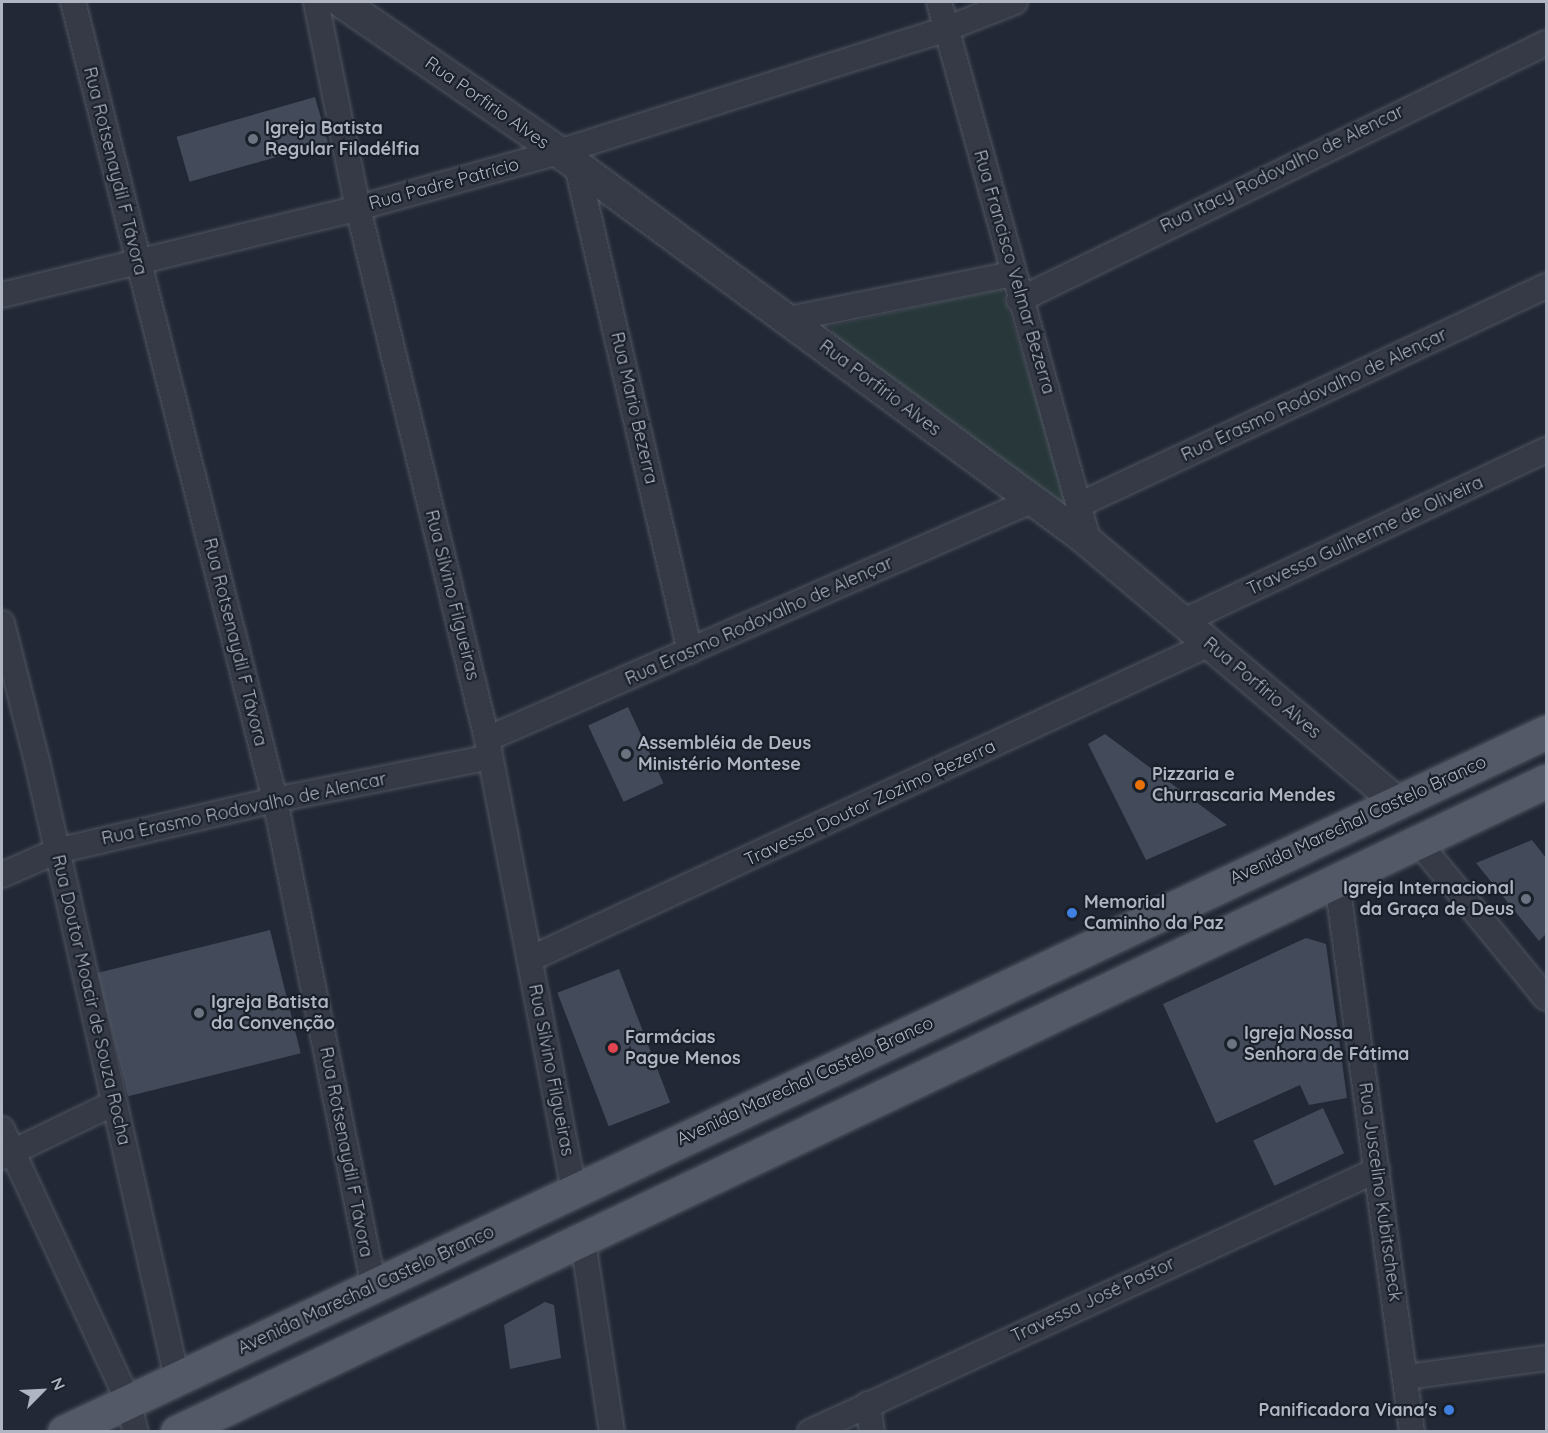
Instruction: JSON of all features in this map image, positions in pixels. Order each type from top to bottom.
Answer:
[{"type":"main road","name":"Avenida Marechal Castelo Branco","points":[[64,1431],[132,1416],[177,1378],[374,1287],[1303,844],[1398,803],[1546,732]]},
{"type":"main road","points":[[177,1431],[583,1241],[1546,781]]},
{"type":"street","name":"Rua Rotsenaydil F Távora","points":[[73,2],[275,800],[374,1287]]},
{"type":"street","name":"Rua Silvino Filgueiras","points":[[316,2],[358,208],[488,748],[574,1191]]},
{"type":"street","name":"Rua Porfirio Alves","points":[[341,2],[568,159],[789,319],[1089,543],[1398,803]]},
{"type":"street","name":"Rua Francisco Velmar Bezerra","points":[[939,2],[1019,300],[1081,504],[1089,543]]},
{"type":"street","name":"Rua Padre Patrício","points":[[2,296],[568,159],[946,29],[1015,2]]},
{"type":"street","name":"Rua Itacy Rodovalho de Alencar","points":[[1019,300],[1546,43]]},
{"type":"street","name":"Rua Mario Bezerra","points":[[568,159],[690,651]]},
{"type":"street","points":[[789,319],[1012,274]]},
{"type":"street","name":"Rua Erasmo Rodovalho de Alençar","points":[[1081,504],[1546,286]]},
{"type":"street","name":"Travessa Guilherme de Oliveira","points":[[1184,621],[1546,450]]},
{"type":"street","name":"Rua Erasmo Rodovalho de Alençar","points":[[488,748],[690,651],[1031,501]]},
{"type":"street","name":"Rua Doutor Moacir de Souza Rocha","points":[[2,623],[57,851],[177,1378]]},
{"type":"street","name":"Travessa Doutor Zozimo Bezerra","points":[[530,959],[1210,644]]},
{"type":"street","name":"Rua Erasmo Rodovalho de Alencar","points":[[2,875],[57,851],[488,748]]},
{"type":"street","points":[[1419,843],[1546,998]]},
{"type":"street","name":"Rua Juscelino Kubitscheck","points":[[1337,882],[1412,1431]]},
{"type":"street","points":[[7,1154],[114,1103]]},
{"type":"street","points":[[2,1129],[7,1154],[132,1416]]},
{"type":"street","name":"Travessa José Pastor","points":[[810,1431],[1377,1170]]},
{"type":"street","points":[[583,1241],[612,1431]]},
{"type":"street","points":[[1406,1377],[1546,1358]]},
{"type":"street","points":[[868,1404],[872,1431]]},
{"type":"shaded area","points":[[1002,289],[1071,509],[835,339],[830,326]]},
{"type":"building","name":"Igreja Batista Regular Filadélfia","points":[[315,97],[328,142],[190,182],[177,137]]},
{"type":"building","name":"Assembléia de Deus Ministério Montese","points":[[628,707],[663,783],[624,802],[588,726]]},
{"type":"building","name":"Pizzaria e Churrascaria Mendes","points":[[1105,734],[1227,825],[1146,860],[1088,744]]},
{"type":"building","name":"Igreja Internacional da Graça de Deus","points":[[1532,840],[1546,858],[1546,934],[1539,941],[1476,863]]},
{"type":"building","name":"Igreja Batista da Convenção","points":[[270,930],[301,1053],[128,1096],[97,973]]},
{"type":"building","points":[[1306,938],[1326,944],[1347,1098],[1309,1105],[1300,1085],[1216,1123],[1163,1004]]},
{"type":"building","name":"Farmácias Pague Menos","points":[[619,969],[670,1103],[609,1126],[557,993]]},
{"type":"building","points":[[1323,1108],[1344,1153],[1274,1186],[1253,1141]]},
{"type":"building","points":[[545,1302],[554,1305],[561,1358],[510,1369],[504,1325]]},
{"type":"place","name":"Igreja Batista Regular Filadélfia","points":[[253,139]]},
{"type":"place","name":"Assembléia de Deus Ministério Montese","points":[[626,754]]},
{"type":"place","name":"Pizzaria e Churrascaria Mendes","points":[[1140,785]]},
{"type":"place","name":"Igreja Internacional da Graça de Deus","points":[[1526,899]]},
{"type":"place","name":"Memorial Caminho da Paz","points":[[1072,913]]},
{"type":"place","name":"Igreja Batista da Convenção","points":[[199,1013]]},
{"type":"place","name":"Igreja Nossa Senhora de Fátima","points":[[1232,1044]]},
{"type":"place","name":"Farmácias Pague Menos","points":[[613,1048]]},
{"type":"place","name":"Panificadora Viana's","points":[[1449,1410]]}]
